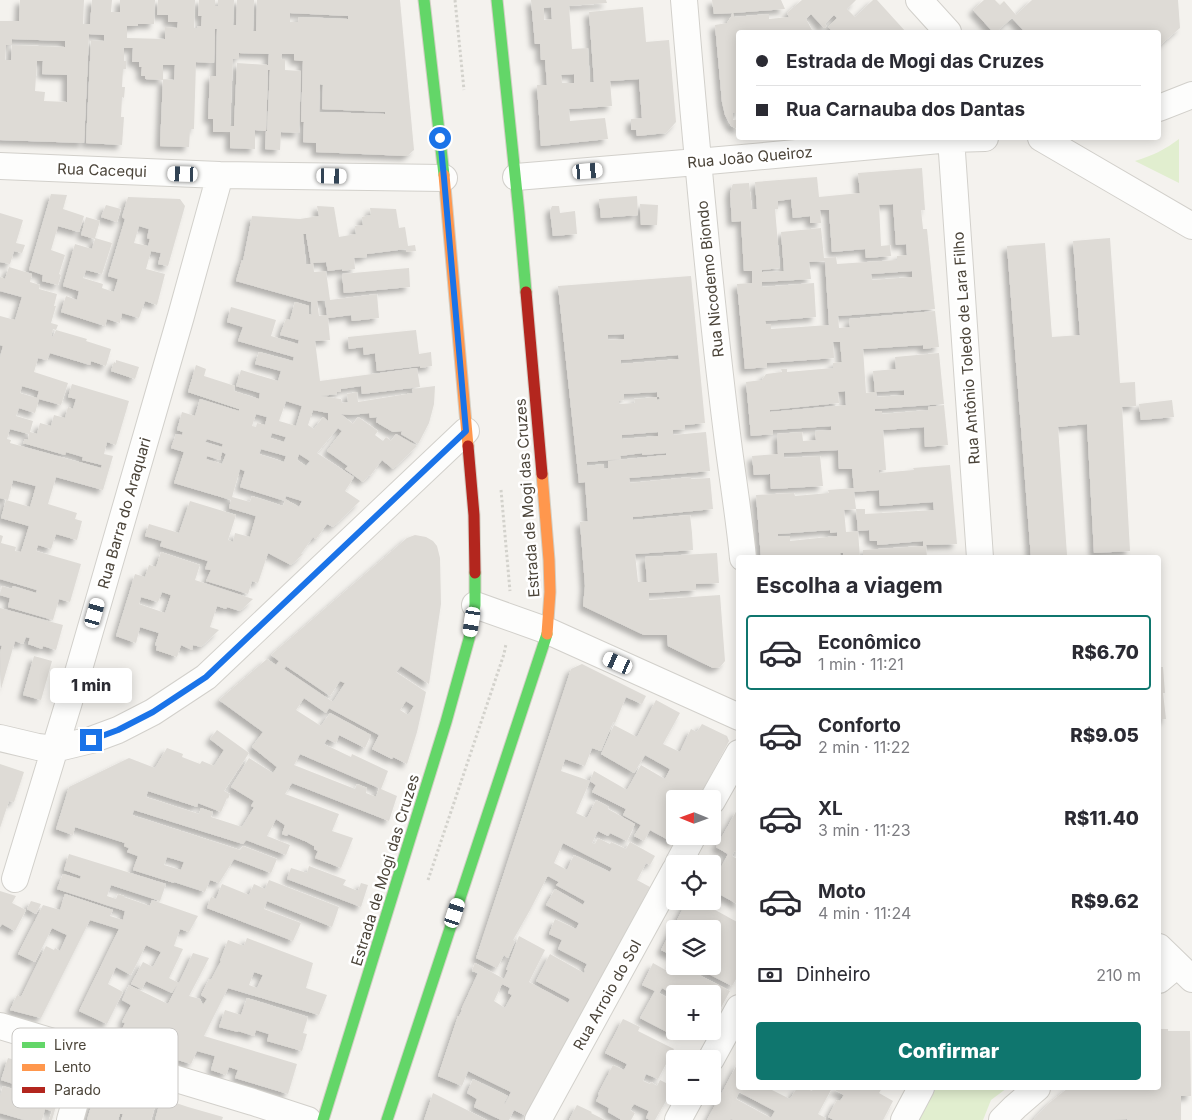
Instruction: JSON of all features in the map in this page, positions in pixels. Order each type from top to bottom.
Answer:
[{"type":"main road","name":"Estrada de Mogi das Cruzes","points":[[323,1120],[446,722],[469,639],[475,605],[474,515],[444,178],[424,0]]},
{"type":"main road","name":"Estrada de Mogi das Cruzes","points":[[387,1120],[548,632],[549,560],[516,177],[497,0]]},
{"type":"street","name":"Rua Nicodemo Biondo","points":[[684,0],[697,162],[727,434],[743,555]]},
{"type":"street","points":[[919,0],[946,30]]},
{"type":"street","points":[[1161,107],[1192,95]]},
{"type":"street","name":"Rua João Queiroz","points":[[516,177],[930,140]]},
{"type":"street","name":"Rua Antônio Toledo de Lara Filho","points":[[951,140],[980,555]]},
{"type":"street","points":[[1044,140],[1192,226]]},
{"type":"street","name":"Rua Cacequi","points":[[0,166],[220,175],[444,178]]},
{"type":"street","name":"Rua Barra do Araquari","points":[[15,879],[87,641],[220,175]]},
{"type":"street","points":[[0,738],[54,749],[91,740],[118,730],[153,712],[206,677],[466,431]]},
{"type":"street","points":[[475,605],[548,632],[736,716]]},
{"type":"street","points":[[718,790],[736,758]]},
{"type":"street","name":"Rua Arroio do Sol","points":[[538,1120],[666,886]]},
{"type":"street","points":[[716,1050],[736,1013]]},
{"type":"street","points":[[0,1026],[12,1030]]},
{"type":"street","points":[[178,1080],[308,1120]]},
{"type":"street","points":[[904,1120],[920,1090]]},
{"type":"street","points":[[1002,1120],[1035,1090]]},
{"type":"street","points":[[678,1120],[686,1105]]},
{"type":"green space","points":[[1179,139],[1179,183],[1135,161],[1158,152]]},
{"type":"green space","points":[[934,1090],[1004,1090],[991,1100],[983,1120],[917,1120]]},
{"type":"building","points":[[20,0],[84,0],[83,24],[90,24],[92,0],[112,0],[111,12],[120,12],[120,0],[155,0],[154,24],[127,26],[127,38],[165,39],[165,27],[177,28],[178,22],[168,22],[168,15],[157,15],[158,0],[195,0],[194,28],[197,28],[201,26],[202,16],[198,16],[199,0],[215,0],[215,6],[218,6],[218,0],[234,0],[233,25],[236,25],[237,0],[254,0],[253,31],[256,31],[257,0],[400,0],[414,150],[407,156],[316,152],[316,143],[303,142],[304,122],[301,122],[303,61],[294,60],[294,54],[282,54],[281,59],[285,59],[285,70],[301,71],[299,133],[281,132],[280,150],[265,149],[266,131],[255,130],[255,149],[230,148],[230,132],[213,132],[213,119],[208,119],[210,76],[216,76],[217,29],[215,29],[214,63],[196,62],[194,129],[190,129],[189,147],[160,146],[163,80],[145,79],[145,76],[141,76],[142,67],[139,67],[139,62],[132,62],[133,48],[124,48],[126,69],[123,69],[122,87],[125,87],[124,98],[122,97],[121,117],[124,117],[122,145],[86,143],[91,40],[104,41],[104,35],[89,34],[84,143],[0,140],[0,21],[19,21]],"holes":[[[290,13],[348,16],[348,19],[299,17],[298,22],[290,22]],[[12,39],[65,41],[65,47],[12,45]],[[6,45],[12,45],[11,60],[5,60]],[[239,53],[269,54],[268,65],[237,63],[234,126],[230,126],[233,59],[239,59]],[[37,61],[43,61],[42,74],[67,75],[67,102],[44,101],[45,92],[35,91]],[[163,65],[175,65],[174,80],[163,79]],[[268,70],[270,70],[266,131]],[[320,84],[323,85],[322,109],[385,112],[385,114],[319,112]]]},
{"type":"building","points":[[531,0],[606,0],[607,3],[569,6],[572,49],[588,48],[590,82],[594,82],[589,12],[643,7],[646,42],[669,40],[676,122],[666,133],[637,136],[636,130],[631,130],[631,119],[642,118],[639,79],[610,81],[612,106],[569,109],[570,121],[605,118],[608,139],[541,146],[537,85],[547,85],[545,60],[541,60],[540,44],[535,44]],"holes":[[[551,7],[552,19],[544,20],[544,8]],[[574,74],[574,83],[562,83],[561,75]]]},
{"type":"building","points":[[712,0],[781,0],[785,9],[733,13],[734,17],[769,14],[769,19],[789,17],[787,13],[802,0],[856,0],[847,9],[855,17],[873,0],[877,0],[904,30],[831,30],[828,27],[837,18],[834,15],[825,24],[827,26],[824,28],[811,14],[806,19],[812,30],[736,30],[736,113],[733,113],[733,120],[736,120],[736,128],[731,126],[725,115],[722,102],[715,25],[727,23],[732,13],[714,14]]},
{"type":"building","points":[[984,0],[995,0],[1000,5],[1004,1],[1016,15],[1032,0],[1178,0],[1180,28],[1161,44],[1161,30],[1023,30],[1012,18],[998,30],[991,30],[973,10]]},
{"type":"building","points":[[922,168],[925,210],[921,210],[923,229],[927,229],[935,309],[838,316],[839,328],[850,327],[849,319],[935,311],[939,347],[923,349],[923,345],[863,349],[866,393],[876,392],[877,397],[904,395],[904,390],[875,392],[873,371],[896,369],[895,357],[939,353],[944,404],[875,409],[875,411],[882,411],[882,414],[928,410],[928,407],[944,405],[948,445],[925,447],[924,427],[883,430],[886,470],[879,470],[879,473],[950,465],[957,544],[926,545],[927,555],[863,555],[863,550],[923,546],[923,541],[877,545],[877,541],[870,541],[869,530],[858,531],[860,555],[843,555],[843,553],[840,553],[840,555],[761,555],[756,495],[794,493],[795,496],[829,493],[828,490],[854,488],[852,469],[839,469],[838,450],[784,453],[784,458],[820,456],[823,486],[771,489],[770,474],[754,475],[752,456],[778,454],[777,434],[802,432],[803,441],[816,440],[815,431],[831,430],[831,426],[773,430],[773,434],[751,436],[746,382],[762,380],[766,374],[782,372],[781,369],[787,369],[787,372],[833,368],[833,363],[842,362],[840,342],[833,342],[834,358],[767,363],[767,367],[745,369],[737,284],[752,283],[752,271],[744,271],[741,221],[732,222],[730,194],[732,186],[733,184],[749,183],[752,209],[757,209],[755,182],[817,177],[819,197],[860,193],[858,173]],"holes":[[[791,199],[793,218],[810,216],[810,223],[821,223],[820,210],[829,210],[832,252],[865,249],[866,258],[891,256],[890,245],[881,246],[879,205],[893,204],[896,245],[906,244],[907,255],[897,256],[897,260],[837,264],[836,257],[824,258],[821,228],[781,232],[784,271],[762,272],[762,270],[780,268],[775,209],[778,209],[778,201]],[[825,261],[829,325],[771,329],[771,324],[766,324],[765,321],[816,317],[814,283],[762,287],[762,282],[811,279],[809,262]],[[912,271],[912,277],[872,280],[871,274]],[[845,391],[846,405],[770,412],[770,410],[839,403],[838,392]],[[879,490],[880,506],[933,502],[934,510],[865,514],[865,509],[856,509],[854,492]],[[856,509],[858,531],[846,532],[844,510]],[[830,530],[830,533],[837,532],[837,536],[790,541],[790,536],[778,536],[778,534]]]},
{"type":"building","points":[[51,194],[67,195],[63,209],[84,216],[79,232],[58,226],[51,250],[65,255],[59,274],[61,275],[58,285],[42,281],[43,275],[29,270]]},
{"type":"building","points":[[637,196],[638,215],[601,218],[599,199]]},
{"type":"building","points":[[128,197],[180,199],[185,206],[168,266],[158,264],[161,253],[151,251],[146,269],[165,274],[157,305],[145,301],[139,318],[122,313],[120,323],[107,319],[105,326],[61,312],[66,296],[77,300],[79,291],[63,286],[75,244],[92,249],[95,239],[81,235],[86,217],[100,221],[95,238],[112,243],[102,274],[86,270],[83,278],[103,284],[102,288],[114,292],[118,279],[108,276],[125,219],[122,217]],"holes":[[[139,226],[149,229],[147,238],[150,239],[148,246],[134,243]]]},
{"type":"building","points":[[640,204],[658,205],[657,225],[641,225]]},
{"type":"building","points":[[106,205],[121,209],[117,222],[101,217]]},
{"type":"building","points":[[317,206],[334,207],[339,237],[356,234],[355,226],[363,225],[362,217],[371,215],[370,208],[396,209],[399,228],[405,227],[408,246],[415,245],[416,251],[406,252],[406,249],[367,254],[367,257],[354,258],[355,269],[342,271],[342,269],[328,271],[326,262],[313,263],[314,272],[326,271],[330,300],[377,294],[379,318],[352,321],[351,315],[328,318],[330,340],[315,341],[320,381],[417,368],[420,387],[362,394],[361,386],[341,389],[341,392],[337,392],[337,394],[321,396],[341,399],[342,403],[348,402],[347,394],[357,392],[358,402],[413,393],[412,389],[435,386],[434,404],[429,423],[418,444],[401,434],[402,431],[393,432],[376,422],[377,417],[370,418],[369,413],[341,414],[353,424],[358,417],[378,431],[375,435],[383,441],[386,437],[391,441],[396,434],[417,446],[393,469],[382,460],[363,482],[345,469],[348,466],[327,451],[342,431],[338,428],[317,453],[354,477],[345,491],[360,501],[333,527],[327,524],[316,539],[313,537],[301,554],[303,554],[291,565],[268,553],[258,583],[252,581],[248,594],[206,581],[211,570],[205,569],[208,561],[160,546],[162,541],[145,536],[149,524],[179,533],[190,501],[236,515],[228,540],[233,542],[235,533],[250,537],[256,516],[229,508],[231,500],[174,483],[184,452],[171,448],[176,434],[182,435],[183,432],[177,430],[182,412],[195,416],[200,399],[239,411],[239,409],[188,392],[196,365],[206,369],[204,376],[235,386],[234,391],[259,399],[260,393],[236,386],[241,370],[278,381],[281,371],[255,364],[259,352],[293,361],[294,357],[238,341],[243,327],[227,322],[231,307],[276,320],[271,336],[298,344],[299,340],[280,335],[286,319],[290,320],[295,302],[309,306],[309,314],[312,315],[311,302],[236,281],[243,261],[252,216],[300,219],[319,216]],"holes":[[[303,234],[306,234],[311,264],[306,264]],[[325,300],[327,315],[319,316],[317,301]],[[286,401],[302,406],[296,426],[279,421]],[[313,410],[328,413],[328,421],[323,417],[314,429],[308,425]],[[256,414],[267,417],[265,425],[257,423],[256,427],[252,426]],[[272,433],[286,437],[284,442],[270,438]],[[207,439],[223,444],[222,447],[205,442]],[[261,449],[286,456],[284,462],[259,454]],[[222,452],[226,454],[222,464],[206,459],[207,456],[220,460]],[[299,454],[310,461],[306,466],[297,460]],[[240,469],[245,471],[240,487],[285,501],[283,506],[252,496],[250,502],[232,497]],[[286,496],[302,501],[299,507],[285,499]]]},
{"type":"building","points":[[552,206],[559,206],[560,213],[575,211],[577,234],[553,236],[550,211]]},
{"type":"building","points":[[0,213],[23,220],[16,243],[25,245],[22,253],[14,251],[10,264],[0,262]]},
{"type":"building","points":[[1110,238],[1120,383],[1135,382],[1136,406],[1122,407],[1130,551],[1094,553],[1087,424],[1058,427],[1067,555],[1031,555],[1007,246],[1045,243],[1052,337],[1080,335],[1073,241]]},
{"type":"building","points":[[9,267],[32,274],[30,282],[40,285],[39,289],[57,294],[51,323],[58,325],[56,330],[87,339],[86,341],[111,349],[106,366],[91,361],[90,365],[50,353],[47,360],[38,358],[34,372],[68,383],[61,405],[39,399],[35,413],[19,408],[16,416],[33,421],[30,432],[37,434],[40,423],[51,426],[54,415],[65,418],[68,407],[73,409],[76,399],[68,397],[72,384],[129,401],[116,445],[107,442],[104,454],[113,456],[103,490],[56,477],[48,504],[77,513],[75,519],[82,521],[77,540],[56,534],[51,549],[38,545],[36,551],[81,564],[70,602],[59,599],[53,620],[8,607],[10,598],[0,595],[2,586],[12,589],[13,586],[36,593],[37,590],[0,579],[0,535],[3,536],[1,543],[16,547],[15,551],[21,552],[29,526],[1,518],[6,500],[30,507],[36,486],[13,480],[8,500],[0,498],[0,357],[3,346],[0,345],[0,316],[15,320],[22,297],[0,291],[0,277],[5,279]],"holes":[[[53,329],[56,330],[53,337],[51,336]],[[22,386],[39,391],[37,398],[20,393]],[[10,429],[29,434],[28,440],[25,439],[23,443],[65,455],[66,452],[83,457],[82,460],[102,465],[101,468],[10,443],[11,440],[7,439]]]},
{"type":"building","points":[[409,268],[410,287],[344,293],[342,274]]},
{"type":"building","points":[[691,276],[705,423],[685,425],[685,429],[673,430],[673,435],[706,432],[710,471],[629,478],[630,483],[691,477],[691,479],[710,478],[713,509],[633,517],[633,520],[690,515],[692,533],[693,550],[635,554],[638,582],[647,582],[645,557],[717,553],[719,583],[696,584],[696,590],[649,593],[649,600],[720,595],[725,661],[720,667],[713,668],[668,646],[667,635],[644,635],[583,606],[585,586],[580,522],[588,521],[585,482],[579,483],[558,286]],"holes":[[[624,334],[624,339],[608,340],[608,335]],[[678,355],[679,359],[621,364],[621,360]],[[657,392],[657,397],[634,399],[635,403],[619,404],[619,401],[624,400],[624,394]],[[658,432],[658,436],[622,439],[622,435]],[[642,453],[642,455],[666,453],[666,455],[608,461],[608,468],[604,469],[604,464],[587,466],[587,462],[621,459],[620,456]]]},
{"type":"building","points":[[416,330],[419,354],[431,352],[432,366],[377,371],[375,353],[364,355],[363,347],[349,349],[348,337]]},
{"type":"building","points":[[116,360],[139,367],[135,379],[111,371]]},
{"type":"building","points":[[1172,400],[1174,417],[1141,420],[1139,404]]},
{"type":"building","points":[[415,535],[426,537],[437,546],[440,558],[441,604],[429,684],[401,666],[396,672],[426,692],[417,732],[407,764],[372,749],[379,735],[329,708],[326,713],[304,698],[296,710],[321,726],[330,713],[371,735],[365,748],[339,735],[336,743],[327,739],[324,744],[351,757],[352,754],[388,771],[381,789],[397,796],[389,821],[292,783],[285,794],[339,814],[332,831],[353,838],[341,868],[315,858],[318,851],[314,849],[314,846],[288,834],[287,836],[282,834],[285,825],[276,819],[267,836],[290,845],[286,855],[246,840],[243,844],[134,810],[132,815],[240,850],[243,846],[277,859],[271,873],[234,859],[219,883],[210,880],[205,892],[133,870],[138,856],[127,852],[129,848],[124,846],[125,843],[75,827],[73,835],[56,829],[69,787],[129,758],[155,768],[167,748],[183,754],[182,757],[200,764],[202,761],[214,766],[224,750],[210,739],[217,730],[249,753],[224,791],[230,794],[221,812],[198,803],[197,807],[148,791],[146,797],[199,814],[201,808],[213,812],[211,817],[242,827],[254,807],[251,806],[254,801],[231,787],[249,758],[273,773],[277,767],[252,747],[263,732],[219,700],[267,659],[276,665],[279,661],[271,655],[407,538]],"holes":[[[286,666],[330,696],[340,681],[345,683],[333,702],[284,669]],[[406,701],[414,706],[408,715],[400,710]],[[300,754],[379,788],[376,797],[366,793],[367,788],[357,784],[355,789],[294,765]],[[167,857],[184,862],[181,870],[164,865]]]},
{"type":"building","points":[[161,552],[200,565],[195,580],[253,599],[240,611],[217,606],[210,627],[219,630],[201,647],[193,645],[192,650],[181,645],[177,657],[156,650],[157,646],[155,645],[159,633],[140,627],[136,643],[116,636],[135,574],[145,577],[149,565],[156,567]],"holes":[[[162,592],[171,595],[165,613],[139,604],[141,597],[158,602]]]},
{"type":"building","points":[[0,608],[63,625],[56,650],[43,646],[42,649],[28,644],[30,638],[26,637],[23,644],[15,641],[1,689],[0,652],[2,646],[0,645]]},
{"type":"building","points":[[34,656],[52,661],[41,700],[23,695]]},
{"type":"building","points":[[582,664],[646,696],[642,704],[626,697],[601,751],[592,748],[585,766],[565,759],[561,771],[590,781],[576,813],[587,818],[596,800],[635,824],[627,841],[610,833],[608,836],[598,831],[592,843],[595,844],[598,838],[626,849],[630,842],[655,856],[650,865],[646,863],[637,880],[650,887],[526,1116],[514,1110],[509,1120],[501,1120],[474,1107],[477,1099],[467,1093],[473,1079],[508,1096],[505,1104],[511,1092],[468,1071],[462,1086],[438,1076],[458,1016],[478,973],[472,971],[475,963],[504,979],[519,936],[545,950],[529,982],[568,1003],[570,999],[536,981],[550,954],[584,973],[585,971],[587,964],[558,949],[562,940],[549,934],[555,919],[576,929],[579,923],[546,905],[555,889],[583,905],[585,901],[556,885],[559,882],[548,876],[513,940],[515,941],[508,958],[504,955],[497,968],[476,958],[571,669]],"holes":[[[563,843],[612,868],[610,872],[574,855],[567,870],[554,863]],[[502,984],[510,988],[508,993],[512,995],[505,1008],[494,1001]]]},
{"type":"building","points":[[1161,667],[1163,667],[1166,719],[1161,719]]},
{"type":"building","points":[[656,700],[680,713],[663,744],[680,752],[691,729],[697,732],[702,724],[727,736],[729,741],[703,790],[666,790],[666,839],[650,830],[644,841],[634,836],[641,825],[623,815],[626,809],[592,792],[596,785],[590,781],[594,771],[627,790],[641,765],[665,779],[670,769],[645,755],[634,773],[601,754],[614,725],[637,737]]},
{"type":"building","points":[[0,764],[24,772],[14,802],[9,801],[0,828]]},
{"type":"building","points":[[736,812],[736,852],[734,851],[732,856],[736,858],[736,903],[721,895],[721,868],[728,854],[716,847],[721,845],[721,838]]},
{"type":"building","points":[[69,854],[166,884],[160,901],[111,885],[107,896],[116,899],[118,894],[150,906],[152,900],[198,916],[189,932],[180,929],[174,946],[183,949],[169,978],[179,983],[193,953],[209,958],[189,996],[200,999],[203,1005],[207,999],[201,995],[221,961],[228,940],[244,946],[247,938],[313,963],[306,988],[327,995],[319,1015],[228,988],[204,1036],[297,1064],[288,1094],[235,1078],[238,1070],[229,1067],[226,1075],[211,1070],[215,1056],[197,1051],[191,1064],[178,1060],[178,1028],[123,1028],[125,1023],[122,1022],[131,1005],[122,1000],[129,985],[168,1004],[177,986],[172,993],[146,981],[142,989],[131,984],[143,962],[153,967],[161,952],[146,945],[131,975],[116,967],[108,984],[123,992],[107,1024],[79,1011],[119,929],[90,920],[41,1018],[10,1010],[17,995],[21,997],[46,946],[60,951],[67,935],[52,928],[35,962],[18,954],[43,905],[60,910],[65,894],[113,910],[110,916],[123,920],[125,911],[57,889],[63,874],[80,879],[81,876],[64,870]],"holes":[[[254,972],[263,975],[257,988],[249,985]]]},
{"type":"building","points":[[309,866],[346,880],[343,885],[358,891],[361,883],[368,885],[361,907],[287,879],[291,868],[307,873]]},
{"type":"building","points":[[269,880],[339,907],[332,927],[267,901],[264,909],[301,923],[293,941],[207,908],[211,897],[216,899],[222,884],[249,895],[254,884],[265,889]]},
{"type":"building","points":[[0,891],[16,896],[12,903],[26,910],[15,931],[2,924],[0,927]]},
{"type":"building","points":[[31,901],[41,904],[36,914],[27,909]]},
{"type":"building","points":[[682,910],[715,910],[736,921],[736,979],[732,986],[711,975],[721,975],[721,920],[677,920]]},
{"type":"building","points":[[666,941],[666,952],[661,950]]},
{"type":"building","points":[[653,963],[666,970],[666,975],[699,975],[718,985],[666,985],[666,990],[662,988],[659,993],[666,997],[666,1031],[640,1018],[655,991],[642,985]]},
{"type":"building","points":[[721,986],[730,991],[721,1008]]},
{"type":"building","points":[[247,998],[308,1017],[303,1033],[307,1034],[302,1051],[267,1041],[269,1034],[256,1030],[254,1036],[219,1027],[225,1010],[241,1015]]},
{"type":"building","points":[[623,1019],[640,1027],[638,1031],[674,1049],[666,1050],[666,1064],[658,1079],[646,1074],[643,1081],[650,1084],[651,1082],[657,1086],[660,1080],[666,1083],[666,1101],[655,1120],[646,1118],[649,1111],[634,1104],[630,1110],[635,1113],[631,1120],[620,1120],[608,1112],[609,1108],[596,1101],[613,1065],[624,1070],[627,1064],[605,1053]]},
{"type":"building","points":[[1161,1029],[1168,1029],[1168,1031],[1190,1031],[1191,1096],[1181,1096],[1181,1120],[1033,1120],[1048,1104],[1066,1090],[1161,1090]]},
{"type":"building","points":[[8,1058],[12,1059],[12,1083],[1,1080]]},
{"type":"building","points":[[736,1067],[736,1090],[772,1090],[790,1099],[796,1090],[831,1090],[818,1114],[826,1118],[825,1120],[707,1120],[715,1105],[721,1105],[721,1094]],"holes":[[[739,1092],[775,1111],[771,1118],[736,1099]]]},
{"type":"building","points":[[3,1086],[12,1089],[12,1108],[55,1108],[52,1120],[49,1120],[52,1111],[45,1109],[42,1120],[24,1120],[0,1113],[0,1096]]},
{"type":"building","points":[[835,1090],[881,1090],[879,1093],[893,1101],[883,1120],[834,1120],[828,1117],[837,1100],[840,1101],[844,1095]]},
{"type":"building","points":[[433,1093],[487,1120],[424,1120]]},
{"type":"building","points":[[178,1104],[223,1117],[222,1120],[155,1120],[158,1108],[178,1108]]},
{"type":"building","points":[[577,1105],[592,1112],[605,1120],[569,1120]]},
{"type":"building","points":[[91,1108],[155,1108],[151,1120],[121,1120],[123,1114],[120,1114],[118,1120],[87,1120]]},
{"type":"traffic: fast","points":[[424,0],[444,175]]},
{"type":"traffic: fast","points":[[497,0],[526,292]]},
{"type":"traffic: fast","points":[[323,1120],[446,722],[469,639],[475,605],[475,573]]},
{"type":"traffic: fast","points":[[387,1120],[547,634]]},
{"type":"traffic: slow","points":[[444,175],[468,446]]},
{"type":"traffic: slow","points":[[542,474],[549,560],[550,592],[547,634]]},
{"type":"traffic: jam","points":[[526,292],[542,474]]},
{"type":"traffic: jam","points":[[468,446],[474,515],[475,573]]},
{"type":"route","points":[[91,740],[118,730],[153,712],[206,677],[466,431],[440,138]]}]
